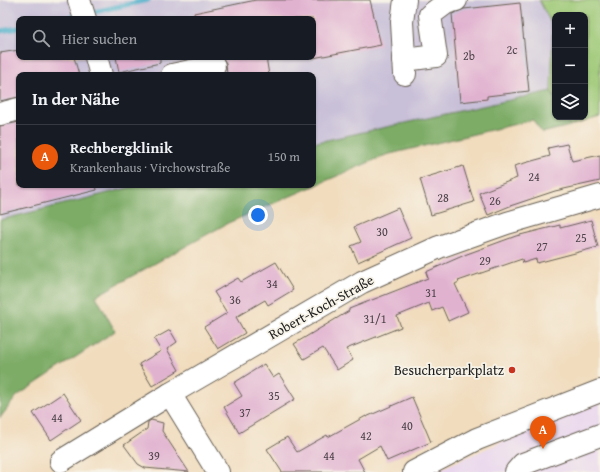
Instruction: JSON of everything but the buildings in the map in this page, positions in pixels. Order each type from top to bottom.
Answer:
[{"type":"street","points":[[405,0],[402,22],[404,67],[436,56],[430,15],[446,3],[456,0]]},
{"type":"street","points":[[97,60],[100,72]]},
{"type":"street","points":[[186,72],[214,66]]},
{"type":"street","points":[[0,114],[16,110]]},
{"type":"street","name":"Robert-Koch-Straße","points":[[61,461],[170,394],[369,279],[439,247],[507,224],[600,196]]},
{"type":"street","points":[[414,472],[477,439],[600,391]]},
{"type":"street","points":[[170,394],[218,472]]},
{"type":"street","points":[[516,472],[523,464],[600,435]]},
{"type":"shaded area","points":[[0,0],[539,0],[552,25],[551,91],[316,142],[316,72],[16,72],[16,188],[128,188],[0,220]]},
{"type":"shaded area","points":[[600,403],[600,472],[434,472],[522,433]]},
{"type":"green space","points":[[539,0],[600,0],[600,117],[570,126],[567,120],[588,120],[588,12],[552,12],[552,25]]},
{"type":"green space","points":[[552,59],[552,93],[551,91]]},
{"type":"green space","points":[[551,91],[552,120],[567,120],[570,126],[542,133],[533,120],[386,155],[316,185],[316,142]]},
{"type":"green space","points":[[128,188],[309,188],[228,223],[96,296],[115,331],[17,396],[0,418],[0,220]]},
{"type":"waterway","points":[[89,13],[148,0]]},
{"type":"waterway","points":[[0,31],[16,28]]},
{"type":"place","name":"Besucherparkplatz","points":[[512,370]]},
{"type":"place","name":"Rechbergklinik","points":[[543,449]]}]
